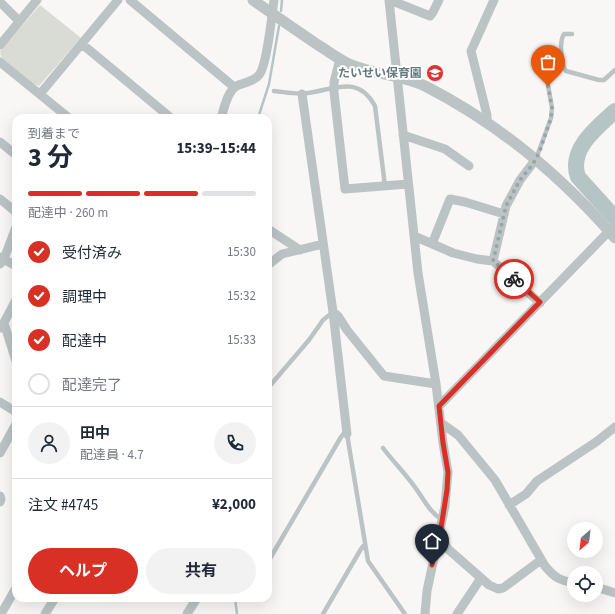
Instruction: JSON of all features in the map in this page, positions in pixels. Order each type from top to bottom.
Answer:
[{"type":"street","points":[[0,45],[37,0]]},
{"type":"street","points":[[40,94],[118,0]]},
{"type":"street","points":[[130,0],[234,88]]},
{"type":"street","points":[[253,0],[340,59],[354,66],[397,76],[426,86],[487,123],[536,159],[613,230],[540,302],[439,406]]},
{"type":"street","points":[[222,114],[229,95],[234,88],[254,79],[261,73],[267,50],[274,0]]},
{"type":"street","points":[[425,614],[427,591],[440,534],[447,490],[448,472],[436,384],[418,274],[389,1],[430,16],[439,0]]},
{"type":"street","points":[[487,123],[487,114],[471,51],[494,0]]},
{"type":"street","points":[[0,2],[20,21]]},
{"type":"street","points":[[82,44],[167,114]]},
{"type":"street","points":[[340,59],[334,87],[345,189],[408,184]]},
{"type":"street","points":[[0,62],[64,114]]},
{"type":"street","points":[[302,94],[333,312],[347,432]]},
{"type":"street","points":[[403,135],[445,149],[469,166]]},
{"type":"street","points":[[0,142],[12,152]]},
{"type":"street","points":[[493,261],[506,206],[514,190],[536,159]]},
{"type":"street","points":[[0,199],[12,209]]},
{"type":"street","points":[[432,244],[450,199],[504,214]]},
{"type":"street","points":[[272,232],[300,250]]},
{"type":"street","points":[[12,236],[1,260],[12,264]]},
{"type":"street","points":[[414,236],[453,253],[493,261],[540,302]]},
{"type":"street","points":[[272,262],[282,254],[323,244]]},
{"type":"street","points":[[12,307],[2,326],[12,351]]},
{"type":"street","points":[[333,312],[338,316],[347,330],[384,376],[436,384]]},
{"type":"street","points":[[0,402],[12,410]]},
{"type":"street","points":[[441,422],[458,435],[495,480],[541,560],[554,576],[567,582]]},
{"type":"street","points":[[509,505],[526,494],[537,482],[596,442],[615,427]]},
{"type":"street","points":[[0,453],[12,431]]},
{"type":"street","points":[[0,496],[0,502]]},
{"type":"street","points":[[440,534],[448,549],[489,585],[498,589],[503,588],[541,560]]},
{"type":"street","points":[[457,614],[481,578]]},
{"type":"street","points":[[603,589],[615,593]]},
{"type":"street","points":[[1,614],[12,595]]},
{"type":"street","points":[[45,614],[52,602]]},
{"type":"street","points":[[187,614],[194,602]]},
{"type":"lane","points":[[572,34],[564,34],[561,38],[563,67],[566,71],[604,80],[615,70]]},
{"type":"lane","points":[[536,159],[551,118],[552,108],[545,68],[548,66],[563,64]]},
{"type":"lane","points":[[274,91],[302,94],[334,87],[353,86],[365,92],[375,106],[386,186]]},
{"type":"lane","points":[[272,383],[309,340],[323,320],[333,312]]},
{"type":"lane","points":[[347,432],[368,561],[405,614]]},
{"type":"lane","points":[[272,555],[341,437],[347,432]]},
{"type":"lane","points":[[383,448],[410,481],[428,507],[442,520]]},
{"type":"lane","points":[[323,614],[365,544]]},
{"type":"shaded area","points":[[40,5],[81,38],[39,86],[34,84],[1,57],[0,51]]},
{"type":"waterway","points":[[281,11],[282,0]]},
{"type":"waterway","points":[[259,114],[269,84],[279,26]]},
{"type":"waterway","points":[[615,111],[600,124],[586,140],[577,158],[576,167],[578,177],[615,218]]},
{"type":"waterway","points":[[236,602],[237,614]]},
{"type":"way so far","points":[[514,279],[493,261],[506,206],[520,180],[533,164],[539,153],[551,118],[552,102],[548,86]]},
{"type":"place","name":"たいせい保育園","points":[[435,73]]},
{"type":"route","points":[[432,565],[445,506],[448,472],[439,406],[540,302],[514,279]]}]
